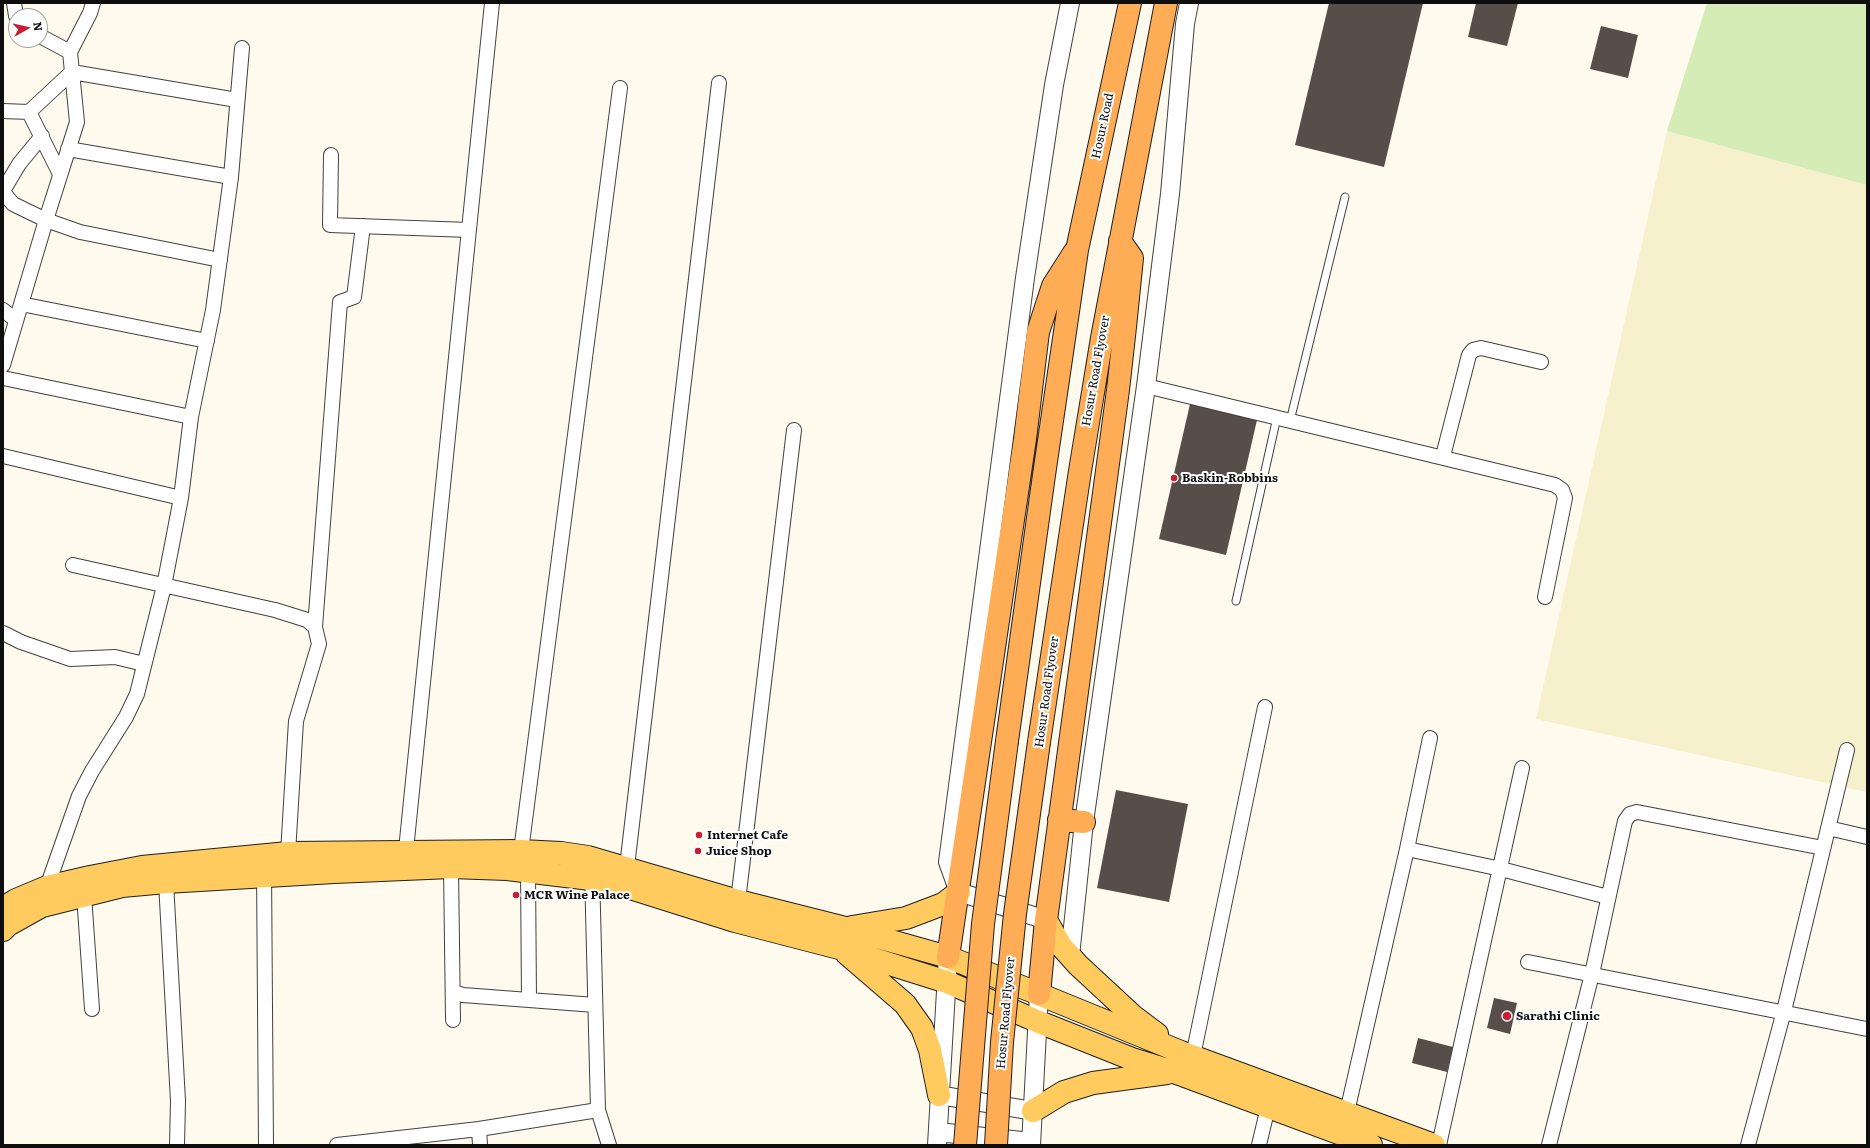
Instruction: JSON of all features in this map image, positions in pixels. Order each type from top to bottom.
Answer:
[{"type":"highway","name":"Hosur Road","points":[[1077,250],[1130,3]]},
{"type":"highway","points":[[1039,994],[1046,920],[1124,335],[1132,258],[1120,241],[1166,3]]},
{"type":"highway","name":"Hosur Road Flyover","points":[[996,1145],[1002,1042],[1015,914],[1039,742],[1080,471],[1120,241]]},
{"type":"highway","points":[[948,957],[959,892],[1025,439],[1038,332],[1053,286],[1077,250]]},
{"type":"highway","points":[[964,1145],[983,924],[1044,475],[1077,250]]},
{"type":"highway","points":[[1059,820],[1084,822]]},
{"type":"main road","points":[[3,908],[16,900],[47,887],[142,867],[263,866],[334,872],[405,860],[521,851],[561,854],[592,869],[625,878],[738,901],[842,938],[1039,1022],[1132,1059],[1174,1072],[1364,1144]]},
{"type":"main road","points":[[3,930],[8,925],[42,906],[84,894],[122,886],[166,882],[263,866],[288,854],[405,860],[451,867],[528,871],[592,869]]},
{"type":"main road","points":[[625,878],[735,921],[948,957],[1187,1054],[1434,1145]]},
{"type":"main road","points":[[842,938],[906,918],[943,904],[959,892]]},
{"type":"main road","points":[[1046,920],[1061,946],[1097,984],[1133,1016],[1187,1054]]},
{"type":"main road","points":[[842,938],[905,1004],[922,1028],[930,1050],[939,1095]]},
{"type":"main road","points":[[1033,1111],[1064,1092],[1093,1083],[1174,1072]]},
{"type":"street","points":[[3,365],[77,122],[70,52],[90,13],[93,3]]},
{"type":"street","points":[[405,860],[492,3]]},
{"type":"street","points":[[1046,920],[959,892],[948,862],[961,754],[997,500],[1026,270],[1054,86],[1070,3]]},
{"type":"street","points":[[1070,956],[1084,822],[1146,386],[1170,194],[1185,24],[1189,3]]},
{"type":"street","points":[[48,40],[70,52]]},
{"type":"street","points":[[47,887],[79,796],[92,771],[135,700],[164,586],[180,498],[191,417],[213,310],[231,177],[242,48]]},
{"type":"street","points":[[72,72],[237,100]]},
{"type":"street","points":[[3,111],[29,112],[72,72]]},
{"type":"street","points":[[625,878],[719,83]]},
{"type":"street","points":[[521,851],[620,88]]},
{"type":"street","points":[[29,112],[60,174]]},
{"type":"street","points":[[42,136],[19,164],[3,191],[13,204],[46,220],[80,232],[220,260]]},
{"type":"street","points":[[68,149],[231,177]]},
{"type":"street","points":[[331,155],[330,224],[469,230]]},
{"type":"street","points":[[288,854],[296,722],[319,644],[315,627],[340,302],[354,297],[363,226]]},
{"type":"street","points":[[21,304],[207,341]]},
{"type":"street","points":[[3,310],[16,320]]},
{"type":"street","points":[[1443,456],[1469,355],[1473,350],[1481,348],[1541,362]]},
{"type":"street","points":[[3,378],[191,417]]},
{"type":"street","points":[[1146,386],[1443,456],[1555,485],[1562,490],[1565,498],[1545,597]]},
{"type":"street","points":[[738,901],[794,430]]},
{"type":"street","points":[[3,456],[180,498]]},
{"type":"street","points":[[73,565],[275,610],[307,620],[315,627]]},
{"type":"street","points":[[3,633],[21,642],[70,659],[115,657],[144,664]]},
{"type":"street","points":[[1187,1054],[1265,707]]},
{"type":"street","points":[[1347,1112],[1407,849],[1430,738]]},
{"type":"street","points":[[1748,1145],[1784,1011],[1822,848],[1847,750]]},
{"type":"street","points":[[1439,1145],[1501,869],[1522,768]]},
{"type":"street","points":[[1549,1145],[1592,974],[1625,821],[1630,814],[1637,812],[1822,848]]},
{"type":"street","points":[[1828,828],[1867,837]]},
{"type":"street","points":[[1407,849],[1501,869],[1608,897]]},
{"type":"street","points":[[263,866],[266,1145]]},
{"type":"street","points":[[451,867],[453,1020]]},
{"type":"street","points":[[592,869],[598,1110],[609,1145]]},
{"type":"street","points":[[528,871],[529,1000]]},
{"type":"street","points":[[166,882],[178,1101],[177,1145]]},
{"type":"street","points":[[84,894],[92,1009]]},
{"type":"street","points":[[948,957],[937,1139],[1031,1143],[1039,1022],[1039,994]]},
{"type":"street","points":[[1528,962],[1784,1011],[1867,1029]]},
{"type":"street","points":[[453,992],[463,995],[595,1005]]},
{"type":"street","points":[[939,1095],[1033,1111]]},
{"type":"street","points":[[1259,1145],[1268,1107]]},
{"type":"street","points":[[337,1145],[479,1130],[598,1110]]},
{"type":"street","points":[[479,1130],[480,1145]]},
{"type":"lane","points":[[1236,601],[1345,197]]},
{"type":"shaded area","points":[[1667,131],[1867,185],[1867,792],[1536,719]]},
{"type":"green space","points":[[1707,3],[1867,3],[1867,185],[1667,131]]},
{"type":"building","points":[[1329,3],[1423,3],[1384,167],[1295,145]]},
{"type":"building","points":[[1476,3],[1518,3],[1507,46],[1468,37]]},
{"type":"building","points":[[1601,26],[1638,35],[1628,78],[1590,69]]},
{"type":"building","points":[[1190,404],[1257,420],[1226,555],[1159,539]]},
{"type":"building","points":[[1116,790],[1188,804],[1169,902],[1097,888]]},
{"type":"building","points":[[1494,998],[1517,1003],[1510,1034],[1487,1028]]},
{"type":"building","points":[[1418,1038],[1453,1047],[1447,1072],[1412,1063]]},
{"type":"place","name":"Baskin-Robbins","points":[[1174,478]]},
{"type":"place","name":"Internet Cafe","points":[[699,835]]},
{"type":"place","name":"Juice Shop","points":[[698,851]]},
{"type":"place","name":"MCR Wine Palace","points":[[516,895]]},
{"type":"place","name":"Sarathi Clinic","points":[[1507,1016]]}]
